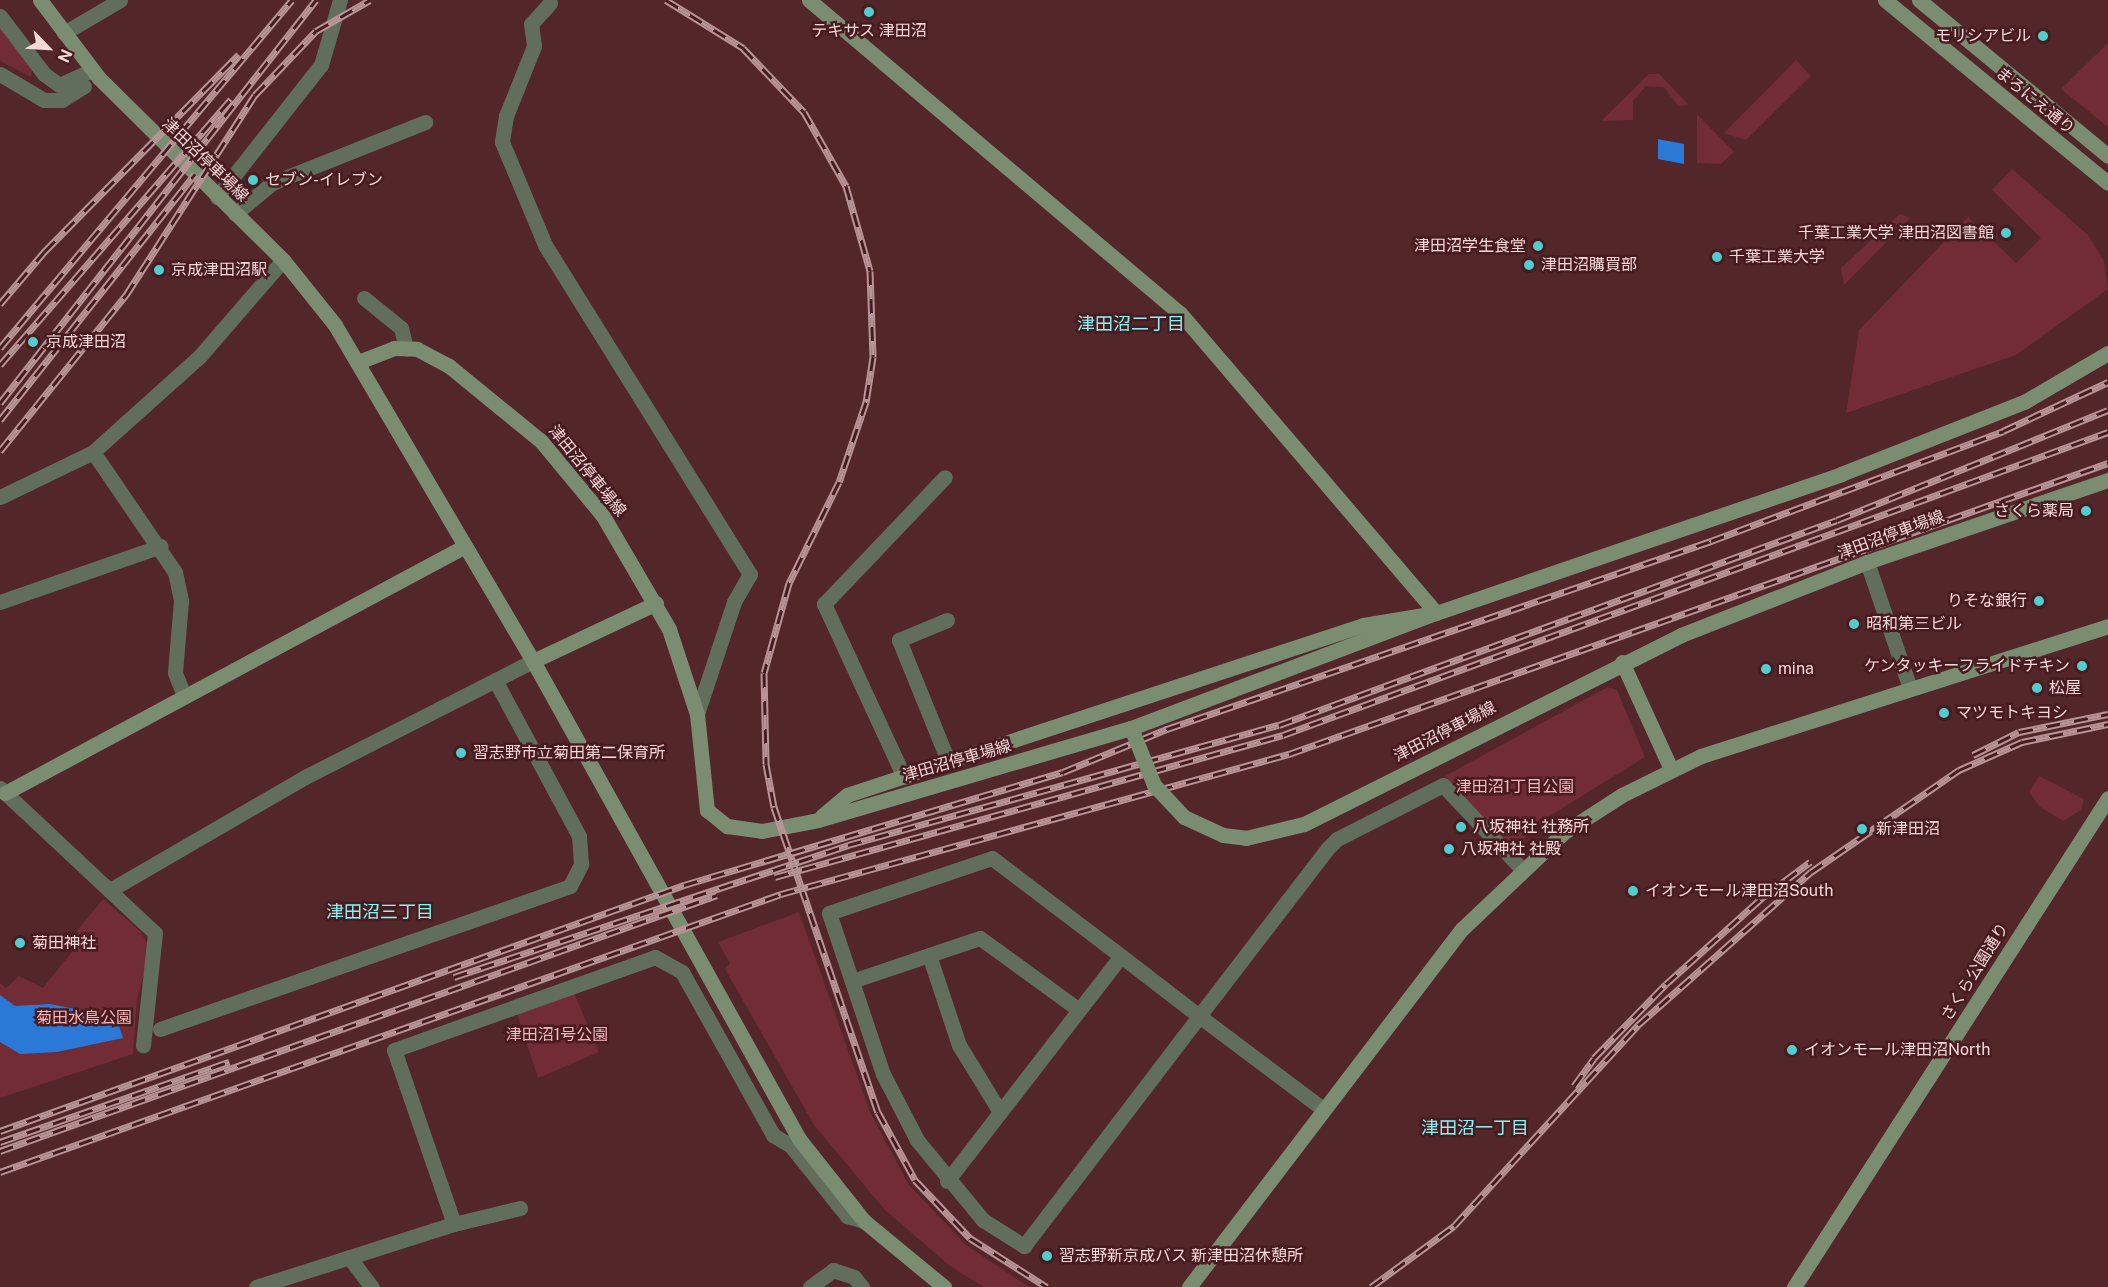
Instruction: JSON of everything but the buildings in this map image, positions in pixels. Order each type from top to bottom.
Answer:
[{"type":"street","name":"津田沼停車場線","points":[[40,0],[96,74],[217,197],[283,260],[358,362],[533,661],[799,1139],[864,1221],[944,1287]]},
{"type":"street","points":[[64,33],[120,0]]},
{"type":"street","points":[[217,197],[321,65],[340,0]]},
{"type":"street","points":[[809,0],[1180,313],[1436,613]]},
{"type":"street","name":"まろにえ通り","points":[[1885,0],[2108,183]]},
{"type":"street","name":"まろにえ通り","points":[[1920,0],[2107,155]]},
{"type":"street","points":[[550,3],[531,24],[534,46],[506,116],[502,142],[545,245],[750,574],[734,603],[697,714]]},
{"type":"street","points":[[0,16],[44,74],[68,85],[96,74]]},
{"type":"street","points":[[0,74],[44,100],[62,100],[96,74]]},
{"type":"street","points":[[27,92],[44,74]]},
{"type":"street","points":[[235,214],[272,183],[425,122]]},
{"type":"street","points":[[0,497],[93,452],[214,342],[283,260]]},
{"type":"street","points":[[358,362],[406,348],[401,328],[364,298]]},
{"type":"street","name":"津田沼停車場線","points":[[406,348],[449,366],[541,441],[603,516],[656,603],[697,714],[704,793],[715,819],[727,826],[762,831],[818,820],[1131,728],[1144,764],[1168,803],[1203,827],[1246,838],[1304,824],[1622,663],[1867,562],[2108,480]]},
{"type":"street","points":[[1131,728],[1372,641],[1436,613],[1842,474],[2024,402],[2108,353]]},
{"type":"street","points":[[93,452],[161,546],[181,591],[175,673],[183,693]]},
{"type":"street","points":[[904,777],[824,604],[945,477]]},
{"type":"street","points":[[0,602],[161,546]]},
{"type":"street","points":[[143,1045],[155,933],[2,792],[183,693],[465,546]]},
{"type":"street","points":[[1867,562],[1910,688]]},
{"type":"street","points":[[110,890],[305,777],[533,661],[656,603]]},
{"type":"street","points":[[818,820],[847,795],[1363,625],[1436,613]]},
{"type":"street","points":[[946,620],[899,640],[949,763]]},
{"type":"street","points":[[1189,1287],[1462,929],[1521,868],[1563,833],[1671,769],[1910,688],[2108,626]]},
{"type":"street","points":[[1622,663],[1671,769]]},
{"type":"street","points":[[160,1029],[570,886],[581,864],[579,836],[495,680]]},
{"type":"street","points":[[1323,1109],[1199,1016],[992,858],[829,913],[896,1103],[947,1181],[983,1220],[1024,1246],[1199,1016],[1328,848],[1352,828],[1438,784],[1448,787],[1521,868]]},
{"type":"street","name":"さくら公園通り","points":[[1794,1287],[2108,798]]},
{"type":"street","points":[[852,981],[929,955],[987,940],[1079,1010]]},
{"type":"street","points":[[929,955],[959,1045],[1000,1112]]},
{"type":"street","points":[[947,1181],[1121,956]]},
{"type":"street","points":[[454,1224],[394,1050],[655,957],[682,972],[773,1135],[790,1146],[847,1216],[864,1221]]},
{"type":"street","points":[[256,1287],[454,1224],[520,1208]]},
{"type":"street","points":[[349,1257],[372,1287]]},
{"type":"street","points":[[810,1287],[833,1270],[854,1277],[862,1287]]},
{"type":"green space","points":[[0,27],[32,70],[31,77],[0,61]]},
{"type":"green space","points":[[2108,43],[2108,127],[2061,89]]},
{"type":"green space","points":[[1796,60],[1811,76],[1746,140],[1724,133]]},
{"type":"green space","points":[[1649,74],[1659,74],[1689,105],[1678,106],[1664,87],[1646,86],[1633,101],[1633,120],[1601,121]]},
{"type":"green space","points":[[1697,114],[1734,152],[1721,164],[1697,163]]},
{"type":"green space","points":[[2012,169],[2088,235],[2104,261],[2108,289],[2016,355],[1846,413],[1859,330],[1968,217],[2016,263],[2041,238],[1992,190]]},
{"type":"green space","points":[[1900,214],[1910,218],[1844,285],[1841,268]]},
{"type":"green space","name":"津田沼1丁目公園","points":[[1608,687],[1617,690],[1645,757],[1548,817],[1512,849],[1445,776]]},
{"type":"green space","points":[[2039,776],[2084,799],[2081,810],[2063,821],[2040,807],[2029,792]]},
{"type":"green space","name":"菊田水鳥公園","points":[[103,899],[141,932],[150,949],[137,1000],[133,1054],[0,1098],[0,983],[6,988],[19,976],[43,988],[78,944],[72,937]]},
{"type":"green space","points":[[799,912],[870,1112],[909,1185],[966,1245],[1029,1287],[984,1287],[950,1266],[885,1210],[814,1125],[725,969],[730,964],[718,942]]},
{"type":"green space","name":"津田沼1号公園","points":[[574,993],[599,1052],[538,1078],[517,1014]]},
{"type":"water","points":[[1658,139],[1684,144],[1684,164],[1658,159]]},
{"type":"water","points":[[0,995],[15,1006],[50,1004],[116,1017],[123,1038],[57,1052],[20,1054],[0,1042]]},
{"type":"railway","points":[[0,348],[292,0]]},
{"type":"railway","points":[[0,403],[316,0]]},
{"type":"railway","points":[[0,451],[126,295],[255,95],[316,31],[370,0]]},
{"type":"railway","points":[[666,0],[743,48],[804,112],[846,186],[870,271],[873,357],[866,402],[839,482],[789,583],[764,673],[766,764],[774,807],[878,1112],[915,1180],[970,1238],[1047,1287]]},
{"type":"railway","points":[[0,304],[45,251],[239,54]]},
{"type":"railway","points":[[0,365],[231,99]]},
{"type":"railway","points":[[0,420],[195,174]]},
{"type":"railway","points":[[0,1131],[684,885],[1063,772],[1167,729],[1711,541],[2003,431],[2108,382]]},
{"type":"railway","points":[[454,977],[848,845],[1279,725],[1837,520],[2108,410]]},
{"type":"railway","points":[[775,877],[1283,735],[2108,432]]},
{"type":"railway","points":[[0,1172],[781,894],[1289,754],[2108,463]]},
{"type":"railway","points":[[1973,755],[2019,732],[2108,714]]},
{"type":"railway","points":[[1371,1287],[1454,1226],[1638,1025],[1811,872],[1959,770],[2022,742],[2108,724]]},
{"type":"railway","points":[[1574,1086],[1594,1058],[1666,984],[1763,897],[1810,862]]},
{"type":"railway","points":[[0,1151],[717,895]]},
{"type":"railway","points":[[0,1142],[229,1062]]},
{"type":"place","name":"テキサス 津田沼","points":[[869,12]]},
{"type":"place","name":"モリシアビル","points":[[2043,36]]},
{"type":"place","name":"セブン-イレブン","points":[[253,180]]},
{"type":"place","name":"千葉工業大学 津田沼図書館","points":[[2006,233]]},
{"type":"place","name":"津田沼学生食堂","points":[[1538,246]]},
{"type":"place","name":"千葉工業大学","points":[[1717,257]]},
{"type":"place","name":"津田沼購買部","points":[[1529,265]]},
{"type":"place","name":"京成津田沼駅","points":[[159,270]]},
{"type":"place","name":"京成津田沼","points":[[33,342]]},
{"type":"place","name":"さくら薬局","points":[[2086,511]]},
{"type":"place","name":"りそな銀行","points":[[2039,601]]},
{"type":"place","name":"昭和第三ビル","points":[[1854,624]]},
{"type":"place","name":"ケンタッキーフライドチキン","points":[[2082,666]]},
{"type":"place","name":"mina","points":[[1766,669]]},
{"type":"place","name":"松屋","points":[[2037,688]]},
{"type":"place","name":"マツモトキヨシ","points":[[1944,713]]},
{"type":"place","name":"習志野市立菊田第二保育所","points":[[461,753]]},
{"type":"place","name":"八坂神社 社務所","points":[[1461,827]]},
{"type":"place","name":"新津田沼","points":[[1862,829]]},
{"type":"place","name":"八坂神社 社殿","points":[[1449,849]]},
{"type":"place","name":"イオンモール津田沼South","points":[[1633,891]]},
{"type":"place","name":"菊田神社","points":[[20,943]]},
{"type":"place","name":"イオンモール津田沼North","points":[[1792,1050]]},
{"type":"place","name":"習志野新京成バス 新津田沼休憩所","points":[[1047,1256]]},
{"type":"district","name":"津田沼二丁目","points":[[1131,324]]},
{"type":"district","name":"津田沼三丁目","points":[[380,912]]},
{"type":"district","name":"津田沼一丁目","points":[[1475,1128]]}]
